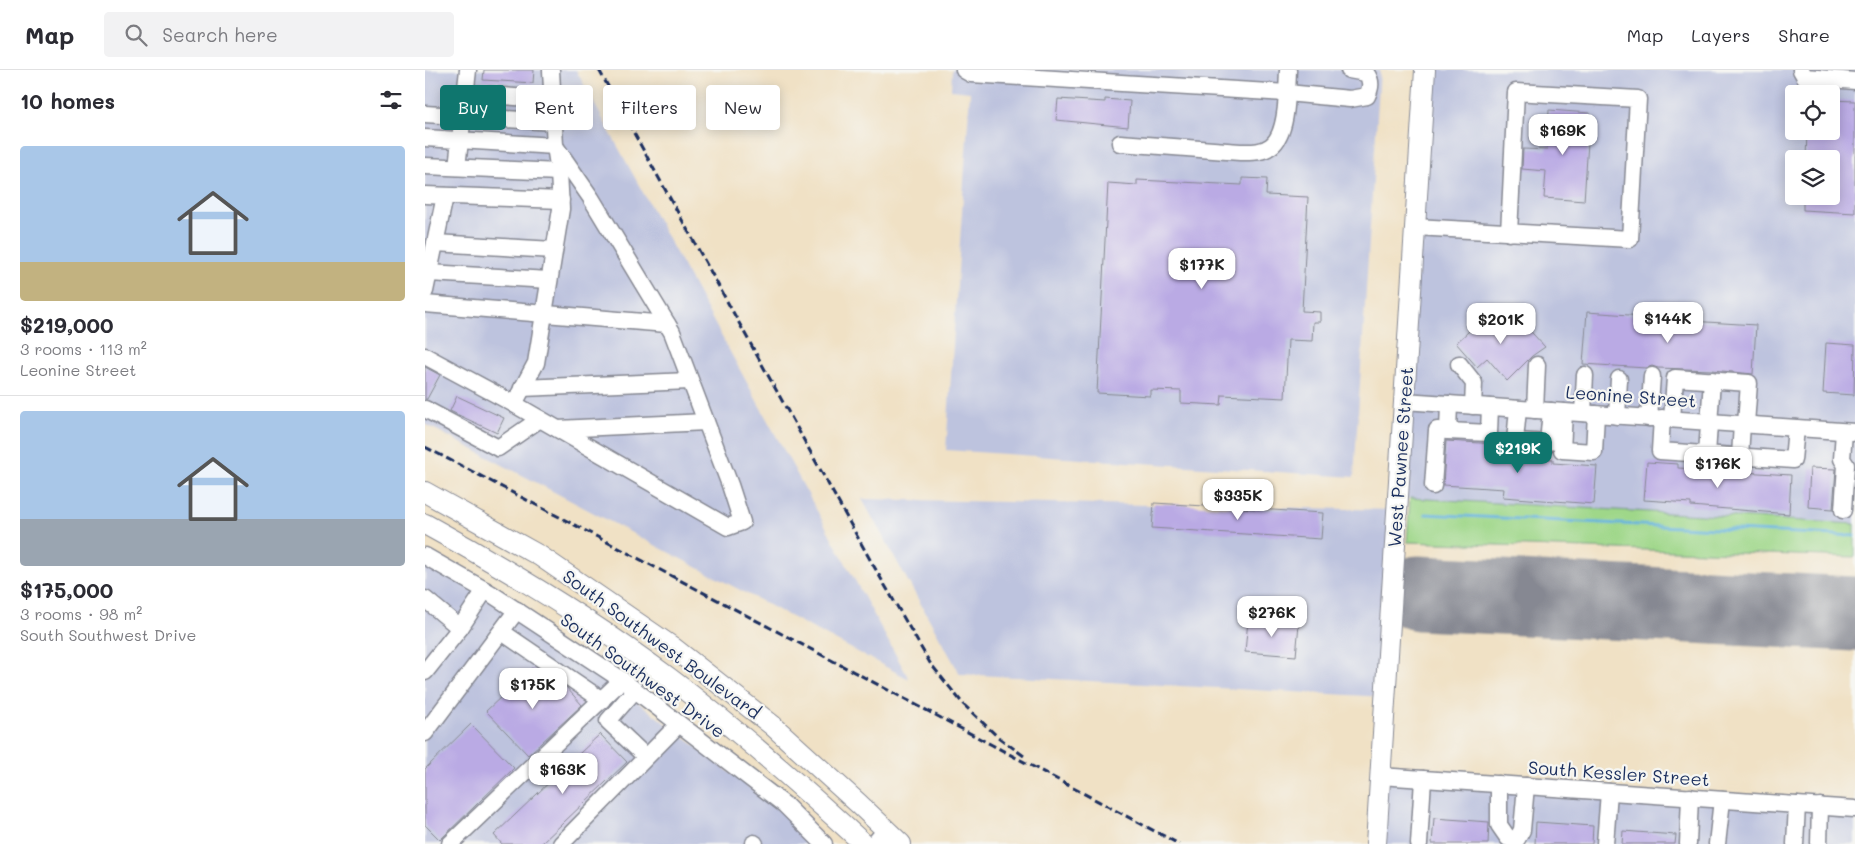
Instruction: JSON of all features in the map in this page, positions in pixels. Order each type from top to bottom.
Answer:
[{"type":"main road","name":"West Pawnee Street","points":[[1376,844],[1425,70]]},
{"type":"main road","name":"South Southwest Boulevard","points":[[425,492],[539,556],[671,646],[772,725],[880,837],[901,844]]},
{"type":"main road","name":"South Southwest Boulevard","points":[[425,524],[570,609],[668,677],[784,771],[864,844]]},
{"type":"street","points":[[466,85],[467,70]]},
{"type":"street","points":[[551,70],[552,85]]},
{"type":"street","points":[[964,70],[971,74],[1287,93],[1350,99],[1367,96],[1370,88],[1370,78],[1366,73],[1349,70]]},
{"type":"street","points":[[1120,143],[1240,152],[1258,152],[1272,146],[1281,132],[1287,93],[1288,70]]},
{"type":"street","points":[[1801,70],[1805,77],[1847,77]]},
{"type":"street","points":[[1415,228],[1509,233],[1630,239],[1638,100],[1516,92],[1509,233]]},
{"type":"street","points":[[425,114],[440,115]]},
{"type":"street","points":[[457,167],[460,130]]},
{"type":"street","points":[[514,404],[535,363],[555,250],[561,200],[554,130]]},
{"type":"street","points":[[425,138],[555,146]]},
{"type":"street","points":[[425,356],[540,418],[728,527],[742,522],[671,332],[591,198],[555,146]]},
{"type":"street","points":[[425,166],[559,172]]},
{"type":"street","points":[[425,195],[561,200]]},
{"type":"street","points":[[425,291],[445,196]]},
{"type":"street","points":[[435,243],[555,250]]},
{"type":"street","points":[[429,272],[549,280]]},
{"type":"street","points":[[425,304],[667,324]]},
{"type":"street","points":[[1459,364],[1474,383],[1473,406]]},
{"type":"street","points":[[1537,365],[1562,450],[1593,452],[1585,375]]},
{"type":"street","points":[[1652,376],[1661,418],[1659,451],[1793,460],[1796,428]]},
{"type":"street","points":[[1661,418],[1675,378],[1749,383],[1740,456]]},
{"type":"street","points":[[1617,416],[1619,379]]},
{"type":"street","points":[[1707,454],[1712,380]]},
{"type":"street","points":[[522,388],[690,381]]},
{"type":"street","name":"Leonine Street","points":[[1404,401],[1850,432]]},
{"type":"street","points":[[1447,431],[1449,404]]},
{"type":"street","points":[[1433,486],[1437,430],[1489,433],[1490,407]]},
{"type":"street","points":[[425,409],[498,448],[540,418]]},
{"type":"street","points":[[1518,409],[1515,441],[1548,443],[1550,411]]},
{"type":"street","points":[[558,429],[706,422]]},
{"type":"street","points":[[1843,510],[1846,465],[1842,459],[1850,432]]},
{"type":"street","name":"South Southwest Drive","points":[[425,556],[517,610],[622,680],[785,805],[824,844]]},
{"type":"street","points":[[425,672],[460,628],[485,590]]},
{"type":"street","points":[[425,599],[460,628]]},
{"type":"street","points":[[425,733],[517,610]]},
{"type":"street","points":[[502,632],[602,700]]},
{"type":"street","points":[[450,844],[622,680]]},
{"type":"street","points":[[635,690],[608,721],[646,757]]},
{"type":"street","points":[[561,844],[679,724]]},
{"type":"street","name":"South Kessler Street","points":[[1380,776],[1855,809]]},
{"type":"street","points":[[1419,844],[1423,779]]},
{"type":"street","points":[[1499,784],[1499,824],[1508,838],[1517,842],[1522,830],[1526,786]]},
{"type":"street","points":[[1605,844],[1609,792]]},
{"type":"street","points":[[1688,844],[1690,797]]},
{"type":"street","points":[[1717,844],[1721,800]]},
{"type":"street","points":[[1795,844],[1797,805]]},
{"type":"street","points":[[1819,844],[1820,806]]},
{"type":"shaded area","points":[[425,70],[576,70],[584,85],[516,85],[516,130],[593,130],[593,101],[603,119],[603,130],[609,130],[909,679],[425,424]]},
{"type":"shaded area","points":[[952,70],[1380,70],[1354,477],[946,450],[970,92],[951,90]]},
{"type":"shaded area","points":[[1425,70],[1855,70],[1855,524],[1398,498]]},
{"type":"shaded area","points":[[862,499],[1397,510],[1385,697],[960,674]]},
{"type":"shaded area","points":[[425,560],[517,610],[824,844],[425,844]]},
{"type":"shaded area","points":[[1380,776],[1855,809],[1855,844],[1376,844]]},
{"type":"green space","points":[[1410,498],[1855,524],[1855,557],[1407,542]]},
{"type":"building","points":[[484,70],[534,70],[533,83],[483,80]]},
{"type":"building","points":[[1058,99],[1105,102],[1105,99],[1130,101],[1128,127],[1056,120]]},
{"type":"building","points":[[1840,100],[1855,101],[1855,213],[1803,210],[1803,205],[1840,205],[1840,150],[1806,150],[1807,140],[1840,140]]},
{"type":"building","points":[[1549,110],[1590,113],[1584,201],[1544,198],[1546,171],[1522,169],[1523,149],[1547,150]]},
{"type":"building","points":[[1242,178],[1267,179],[1266,195],[1308,197],[1302,311],[1320,312],[1320,322],[1313,322],[1312,341],[1288,340],[1285,398],[1222,395],[1221,405],[1181,403],[1181,391],[1150,390],[1150,396],[1097,393],[1108,183],[1137,185],[1137,180],[1242,185]]},
{"type":"building","points":[[1510,309],[1545,347],[1532,356],[1507,381],[1487,358],[1477,367],[1456,343],[1480,321],[1488,330]]},
{"type":"building","points":[[1587,312],[1657,317],[1657,319],[1756,325],[1753,374],[1658,368],[1652,366],[1646,368],[1583,364]]},
{"type":"building","points":[[1826,343],[1855,345],[1854,395],[1823,393]]},
{"type":"building","points":[[425,367],[440,375],[427,399],[425,399]]},
{"type":"building","points":[[457,396],[504,418],[497,433],[450,411]]},
{"type":"building","points":[[1446,441],[1497,444],[1496,455],[1553,459],[1553,463],[1597,466],[1594,504],[1503,497],[1504,489],[1443,485]]},
{"type":"building","points":[[1647,462],[1678,464],[1678,468],[1791,475],[1789,514],[1691,506],[1691,503],[1644,500]]},
{"type":"building","points":[[1810,468],[1836,469],[1833,509],[1808,507]]},
{"type":"building","points":[[1154,503],[1323,513],[1321,539],[1152,528]]},
{"type":"building","points":[[1248,620],[1299,624],[1296,656],[1245,652]]},
{"type":"building","points":[[532,668],[551,689],[558,682],[566,687],[582,705],[528,755],[486,711]]},
{"type":"building","points":[[471,724],[514,768],[440,840],[425,825],[425,769]]},
{"type":"building","points":[[600,734],[627,762],[541,844],[502,844],[494,835]]},
{"type":"building","points":[[1434,818],[1489,822],[1488,844],[1432,844]]},
{"type":"building","points":[[1536,822],[1593,826],[1592,844],[1535,844]]},
{"type":"building","points":[[1623,831],[1676,835],[1675,844],[1622,844]]},
{"type":"waterway","points":[[1425,514],[1855,536]]},
{"type":"runway","points":[[1418,593],[1855,614]]},
{"type":"railway","points":[[599,70],[872,563],[930,663],[964,705],[998,737],[1024,756]]},
{"type":"railway","points":[[425,447],[1179,844]]}]
